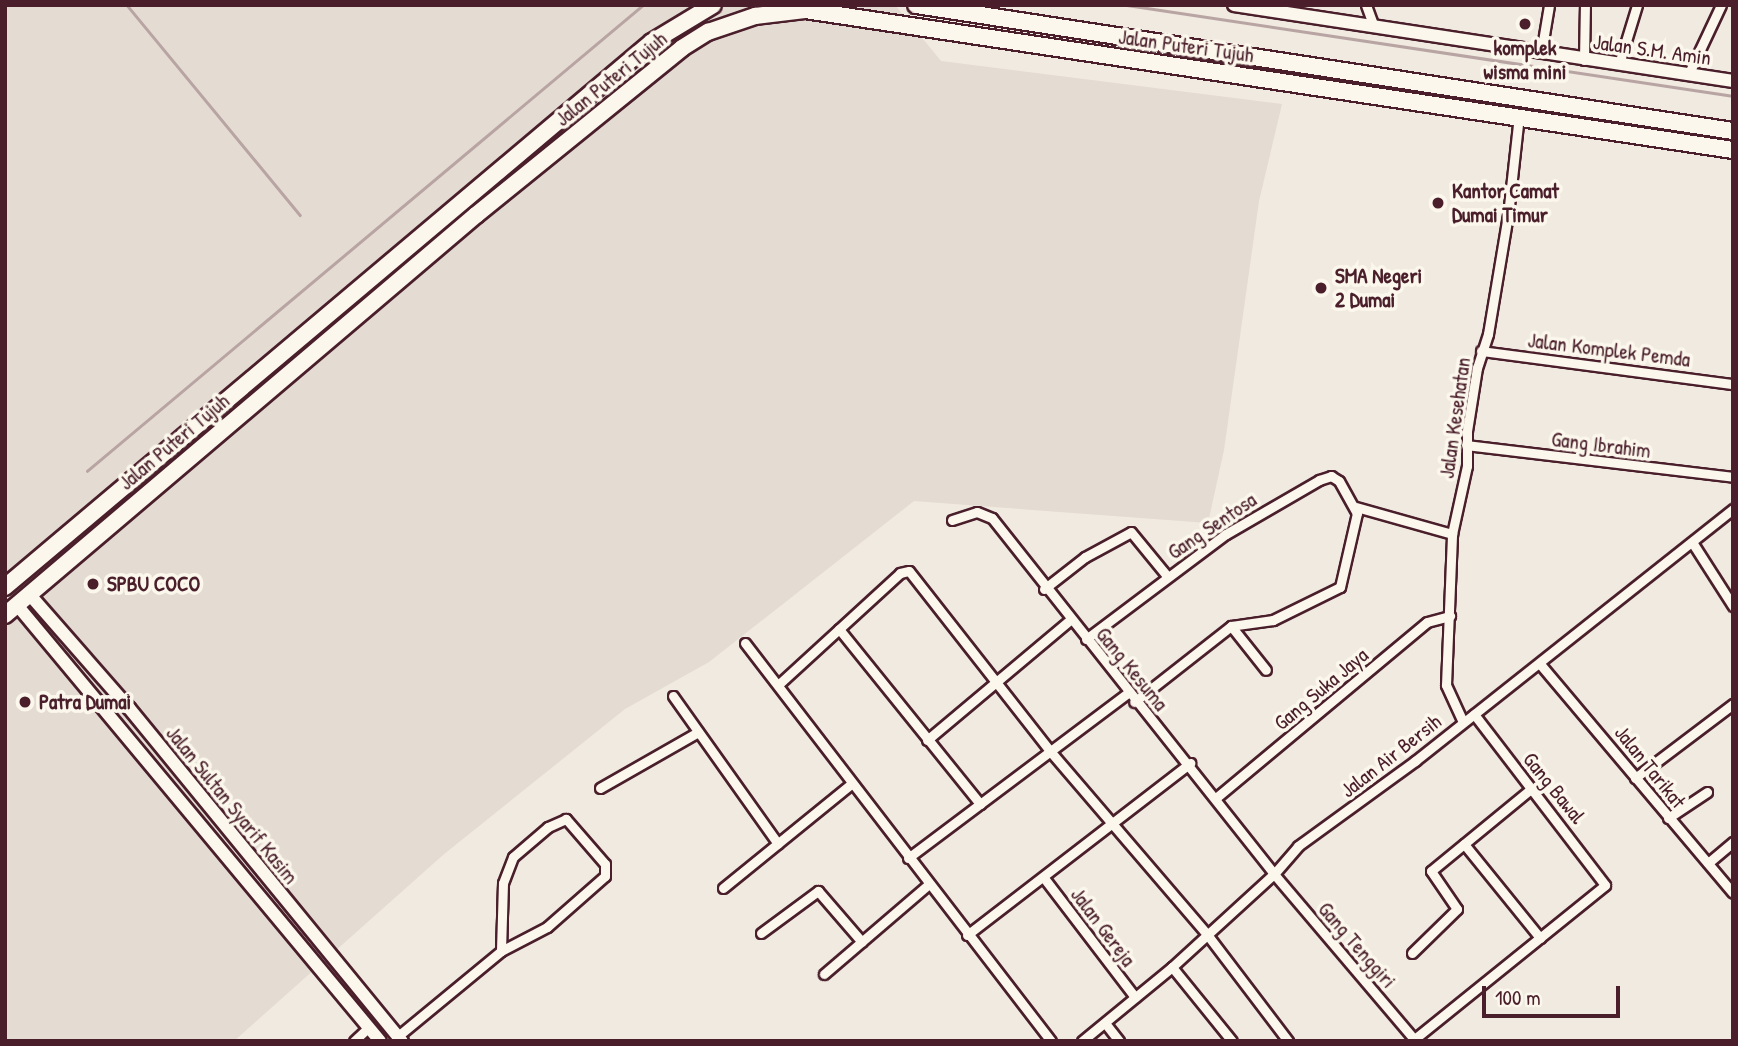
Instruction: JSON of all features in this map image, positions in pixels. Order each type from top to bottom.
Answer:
[{"type":"highway","name":"Jalan Puteri Tujuh","points":[[5,587],[667,31],[713,5]]},
{"type":"highway","name":"Jalan Puteri Tujuh","points":[[923,6],[1733,131]]},
{"type":"highway","name":"Jalan Puteri Tujuh","points":[[18,605],[476,215],[695,39],[739,21],[786,10],[1519,116],[1733,150]]},
{"type":"highway","points":[[465,202],[476,215]]},
{"type":"street","name":"Jalan S.M. Amin","points":[[1234,5],[1584,60],[1689,73],[1733,82]]},
{"type":"street","points":[[1366,5],[1374,27]]},
{"type":"street","points":[[1541,53],[1549,5]]},
{"type":"street","points":[[1584,60],[1585,5]]},
{"type":"street","points":[[1619,64],[1637,5]]},
{"type":"street","points":[[1689,73],[1721,5]]},
{"type":"street","name":"Jalan Kesehatan","points":[[1463,722],[1446,685],[1452,534],[1467,467],[1466,445],[1481,351],[1506,225],[1519,116]]},
{"type":"street","name":"Jalan Komplek Pemda","points":[[1481,351],[1733,384]]},
{"type":"street","name":"Gang Ibrahim","points":[[1466,445],[1733,477]]},
{"type":"street","name":"Gang Sentosa","points":[[1086,639],[1226,534],[1319,480],[1335,477],[1356,508]]},
{"type":"street","points":[[1134,702],[1231,626],[1273,620],[1340,587],[1356,508],[1452,534]]},
{"type":"street","name":"Jalan Air Bersih","points":[[1082,1041],[1172,967],[1206,933],[1274,874],[1298,846],[1540,664],[1733,509]]},
{"type":"street","name":"Gang Kesuma","points":[[952,520],[977,512],[988,514],[1134,702],[1190,763],[1274,874]]},
{"type":"street","points":[[1044,589],[1085,557],[1131,532],[1168,577]]},
{"type":"street","points":[[1692,542],[1733,606]]},
{"type":"street","points":[[779,684],[907,570],[1050,751],[1113,821],[1206,933],[1288,1041]]},
{"type":"street","name":"Jalan Sultan Syarif Kasim","points":[[18,605],[128,708],[208,809],[400,1039]]},
{"type":"street","name":"Jalan Sultan Syarif Kasim","points":[[18,605],[380,1041]]},
{"type":"street","name":"Gang Suka Jaya","points":[[1217,797],[1427,622],[1450,616]]},
{"type":"street","points":[[927,740],[1070,620]]},
{"type":"street","points":[[1231,626],[1266,670]]},
{"type":"street","points":[[839,629],[980,804]]},
{"type":"street","points":[[745,643],[779,684],[928,885],[1051,1041]]},
{"type":"street","name":"Jalan Tarikat","points":[[1540,664],[1733,893]]},
{"type":"street","points":[[908,858],[1128,693]]},
{"type":"street","points":[[673,696],[778,844]]},
{"type":"street","points":[[1634,778],[1733,705]]},
{"type":"street","name":"Gang Bawal","points":[[1474,714],[1605,885],[1540,939]]},
{"type":"street","points":[[600,789],[698,732]]},
{"type":"street","points":[[967,935],[1190,763]]},
{"type":"street","points":[[723,888],[851,784]]},
{"type":"street","points":[[1412,953],[1457,909],[1430,872],[1531,789]]},
{"type":"street","points":[[1668,818],[1707,792]]},
{"type":"street","points":[[194,819],[208,809]]},
{"type":"street","points":[[400,1039],[501,951],[547,927],[607,873],[605,864],[566,819],[548,827],[513,857],[503,883],[501,951]]},
{"type":"street","points":[[1707,863],[1733,842]]},
{"type":"street","points":[[1413,1040],[1540,939],[1464,844]]},
{"type":"street","name":"Gang Tenggiri","points":[[1274,874],[1413,1040]]},
{"type":"street","name":"Jalan Gereja","points":[[1044,878],[1135,997]]},
{"type":"street","points":[[824,974],[928,885]]},
{"type":"street","points":[[761,933],[818,891],[862,942]]},
{"type":"street","points":[[1172,967],[1232,1041]]},
{"type":"street","points":[[1105,1023],[1119,1041]]},
{"type":"street","points":[[354,1041],[368,1028]]},
{"type":"shaded area","points":[[5,5],[895,5],[941,61],[1282,104],[1259,201],[1224,450],[1208,523],[914,501],[709,662],[625,709],[443,855],[234,1041],[5,1041]]},
{"type":"waterway","points":[[127,5],[300,215]]},
{"type":"waterway","points":[[87,471],[643,5]]},
{"type":"waterway","points":[[1127,5],[1733,96]]},
{"type":"place","name":"komplek wisma mini","points":[[1525,24]]},
{"type":"place","name":"Kantor Camat Dumai Timur","points":[[1438,203]]},
{"type":"place","name":"SMA Negeri 2 Dumai","points":[[1321,288]]},
{"type":"place","name":"SPBU COCO","points":[[93,584]]},
{"type":"place","name":"Patra Dumai","points":[[25,702]]}]
